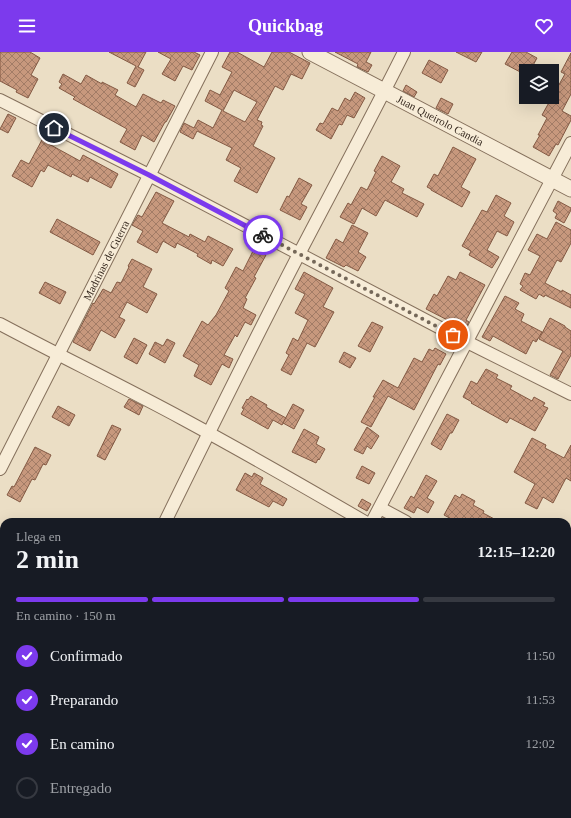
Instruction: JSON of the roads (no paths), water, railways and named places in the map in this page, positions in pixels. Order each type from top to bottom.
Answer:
[{"type":"street","name":"Madrinas de Guerra","points":[[0,469],[212,52]]},
{"type":"street","name":"Juan Queirolo Candia","points":[[310,52],[571,189]]},
{"type":"street","points":[[166,518],[299,254],[404,52]]},
{"type":"street","points":[[0,100],[149,175],[467,342],[571,394]]},
{"type":"street","points":[[374,518],[571,143]]},
{"type":"street","points":[[0,324],[208,433],[358,518]]},
{"type":"street","points":[[380,508],[399,518]]}]
